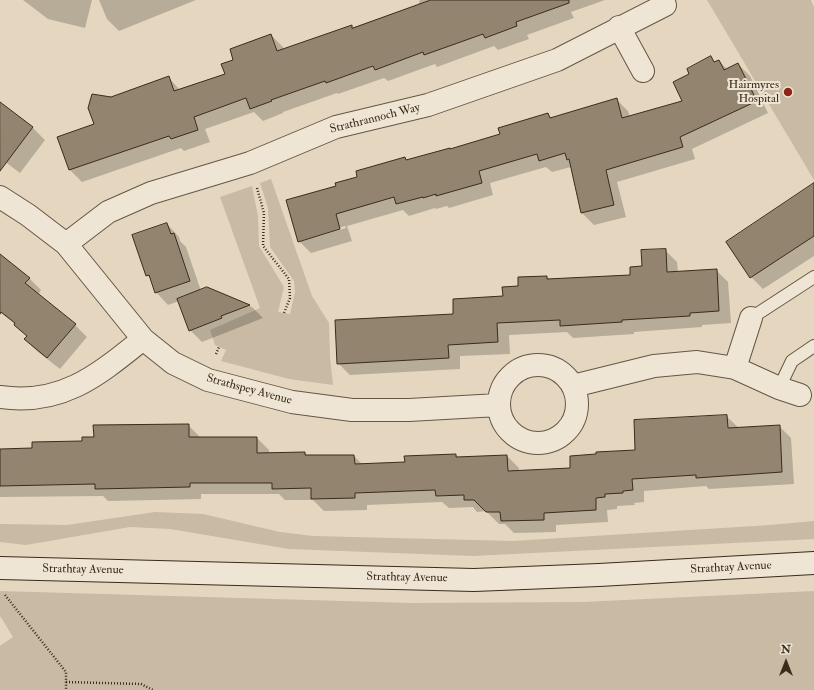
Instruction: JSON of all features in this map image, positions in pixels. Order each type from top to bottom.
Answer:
[{"type":"street","name":"Strathrannoch Way","points":[[66,244],[108,212],[152,193],[250,163],[336,127],[428,105],[557,60],[665,5]]},
{"type":"street","points":[[620,28],[643,71]]},
{"type":"street","name":"Strathspey Avenue","points":[[0,197],[28,215],[66,244],[143,339],[173,363],[208,380],[292,402],[352,410],[409,410],[498,405]]},
{"type":"street","points":[[735,368],[750,318]]},
{"type":"street","points":[[0,397],[33,398],[62,393],[107,368],[143,339]]},
{"type":"street","points":[[573,386],[654,366],[697,362],[735,368],[779,388],[800,395]]},
{"type":"street","points":[[541,364],[554,368],[565,375],[573,386],[577,398],[576,411],[572,423],[564,433],[554,440],[541,443],[528,442],[516,437],[507,429],[501,418],[498,405],[500,392],[506,380],[516,371],[528,365],[541,364]]},
{"type":"street","name":"Strathtay Avenue","points":[[0,568],[474,580],[814,563]]},
{"type":"lane","points":[[750,318],[814,277]]},
{"type":"lane","points":[[779,388],[792,361],[814,346]]},
{"type":"path","points":[[250,163],[264,213],[263,246],[289,279],[290,298],[284,313]]},
{"type":"path","points":[[5,595],[66,672],[66,690]]},
{"type":"path","points":[[66,682],[141,684],[153,690]]},
{"type":"shaded area","name":"Hairmyres Hospital","points":[[707,0],[811,0],[814,7],[814,180]]},
{"type":"shaded area","points":[[271,179],[312,296],[329,323],[333,385],[289,379],[221,361],[226,350],[215,345],[210,330],[260,308],[220,197],[252,186],[258,216],[259,246],[284,287],[278,312],[290,314],[295,292],[294,281],[270,247],[268,208],[260,183]]},
{"type":"shaded area","points":[[155,512],[203,514],[280,532],[313,536],[513,541],[814,521],[814,539],[473,556],[289,549],[170,529],[130,527],[26,545],[0,542],[0,524],[67,525]]},
{"type":"shaded area","points":[[0,591],[412,603],[583,602],[814,591],[814,690],[0,690],[0,646],[13,637],[0,616]]},
{"type":"building","points":[[431,0],[569,0],[569,3],[516,22],[517,26],[485,38],[483,34],[424,55],[423,52],[375,70],[373,66],[326,83],[325,81],[250,109],[246,98],[194,117],[198,130],[171,139],[169,136],[69,170],[57,137],[94,124],[88,108],[92,94],[111,97],[169,76],[174,91],[225,74],[221,64],[233,60],[230,49],[271,34],[277,51],[352,25],[352,28]]},
{"type":"building","points":[[711,56],[714,62],[719,60],[724,70],[738,63],[757,101],[680,137],[683,147],[606,170],[614,205],[581,213],[569,159],[567,160],[565,153],[539,161],[537,154],[479,171],[482,183],[436,196],[436,194],[396,204],[394,197],[336,214],[340,229],[298,242],[286,200],[336,186],[335,183],[357,177],[356,171],[405,157],[406,160],[450,149],[500,134],[498,128],[548,113],[550,118],[617,98],[622,118],[682,101],[673,82],[689,74],[687,69]]},
{"type":"building","points":[[0,102],[33,127],[0,171]]},
{"type":"building","points":[[814,183],[814,236],[750,278],[726,242]]},
{"type":"building","points":[[167,223],[171,234],[174,233],[190,281],[155,293],[149,275],[146,276],[132,235]]},
{"type":"building","points":[[666,249],[667,272],[717,269],[719,311],[690,313],[690,316],[622,320],[622,322],[560,326],[560,320],[497,323],[498,342],[448,345],[449,358],[337,364],[335,320],[453,314],[453,299],[503,296],[502,287],[518,286],[518,277],[547,276],[547,279],[630,275],[630,267],[642,266],[641,250]]},
{"type":"building","points":[[0,254],[30,278],[25,283],[76,324],[47,358],[24,339],[27,336],[14,325],[15,323],[1,312],[0,314]]},
{"type":"building","points":[[207,287],[250,305],[221,316],[222,318],[189,331],[177,299]]},
{"type":"building","points":[[727,415],[728,428],[780,425],[782,472],[696,478],[696,475],[632,479],[633,490],[623,491],[623,493],[605,494],[605,497],[596,498],[596,510],[544,513],[544,520],[501,521],[500,512],[486,512],[474,500],[464,500],[464,495],[436,496],[435,490],[355,493],[355,498],[311,499],[311,488],[272,489],[272,483],[190,483],[190,487],[95,489],[95,484],[0,486],[0,449],[32,448],[32,442],[82,441],[82,437],[94,437],[93,425],[189,424],[189,437],[257,437],[257,453],[305,452],[305,455],[354,455],[355,464],[405,462],[404,456],[456,454],[456,457],[507,455],[508,471],[570,468],[570,456],[596,454],[596,452],[635,450],[634,420]]},
{"type":"place","name":"Hairmyres Hospital","points":[[788,92]]}]
